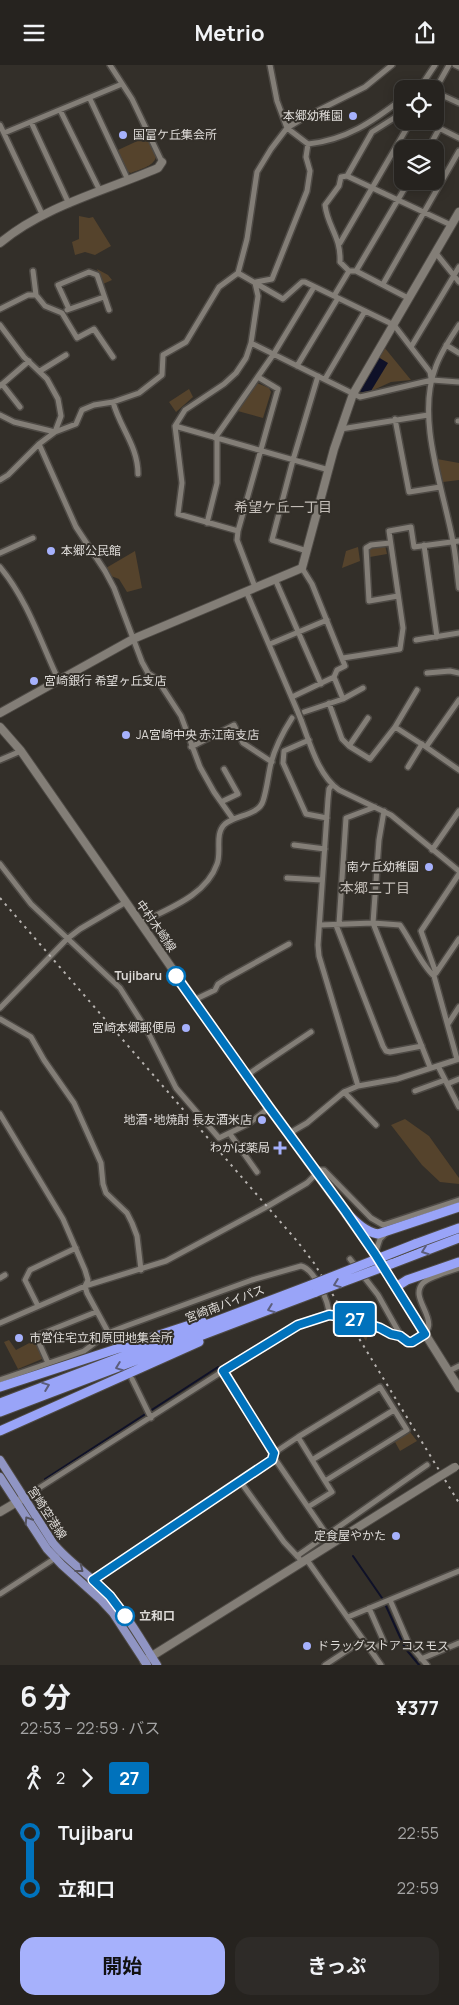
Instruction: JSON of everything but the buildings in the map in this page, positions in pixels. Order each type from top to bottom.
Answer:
[{"type":"highway","points":[[346,1212],[369,1232],[378,1234],[459,1207]]},
{"type":"highway","name":"宮崎南バイパス","points":[[0,1412],[239,1321],[414,1244],[459,1228]]},
{"type":"highway","name":"宮崎南バイパス","points":[[0,1403],[264,1302],[391,1263],[459,1238]]},
{"type":"highway","points":[[396,1287],[407,1280],[459,1262]]},
{"type":"highway","points":[[0,1387],[209,1318],[264,1302]]},
{"type":"highway","points":[[0,1431],[192,1346],[239,1321]]},
{"type":"main road","name":"宮崎空港線","points":[[0,1460],[25,1497],[59,1556],[93,1580],[118,1605],[145,1662]]},
{"type":"main road","name":"宮崎空港線","points":[[0,1477],[41,1540],[59,1556],[116,1617],[145,1662],[157,1665]]},
{"type":"street","points":[[0,243],[13,232],[69,203],[158,168],[162,162],[132,99],[110,65]]},
{"type":"street","points":[[270,65],[277,101],[287,128],[308,143],[330,141],[371,122],[394,105]]},
{"type":"street","points":[[0,480],[55,432],[76,424],[82,410],[139,393],[162,375],[163,355],[186,342],[219,287],[238,273],[247,239],[257,172],[270,149],[287,128],[364,87],[392,65]]},
{"type":"street","points":[[425,80],[435,65]]},
{"type":"street","points":[[441,80],[449,65]]},
{"type":"street","points":[[455,65],[459,67]]},
{"type":"street","points":[[4,133],[90,99],[122,84]]},
{"type":"street","points":[[444,96],[459,103]]},
{"type":"street","points":[[90,99],[128,180]]},
{"type":"street","points":[[60,110],[100,191]]},
{"type":"street","points":[[347,176],[372,132],[394,118]]},
{"type":"street","points":[[32,122],[69,203]]},
{"type":"street","points":[[0,125],[43,216]]},
{"type":"street","points":[[340,243],[406,130]]},
{"type":"street","points":[[441,130],[459,138]]},
{"type":"street","points":[[255,283],[272,279],[306,191],[310,171],[306,157],[308,143]]},
{"type":"street","points":[[382,284],[459,151]]},
{"type":"street","points":[[408,298],[356,271],[349,271],[340,262],[340,243],[326,215],[325,205],[339,186],[341,177],[347,176],[373,187],[451,225]]},
{"type":"street","points":[[356,271],[404,190]]},
{"type":"street","points":[[292,697],[334,677],[337,670],[345,665],[312,584],[302,568],[352,393],[394,325],[459,212]]},
{"type":"street","points":[[435,252],[459,282]]},
{"type":"street","points":[[411,347],[459,267]]},
{"type":"street","points":[[33,271],[36,295],[45,305],[62,313],[76,338],[94,329],[113,357]]},
{"type":"street","points":[[298,366],[349,271]]},
{"type":"street","points":[[69,309],[58,285],[89,272],[97,275],[109,310]]},
{"type":"street","points":[[238,273],[283,299],[302,282],[394,325],[430,372],[432,380]]},
{"type":"street","points":[[238,531],[178,515],[182,483],[175,426],[185,410],[224,384],[236,373],[246,358],[251,343],[258,295],[255,283]]},
{"type":"street","points":[[207,523],[217,483],[216,438],[273,355],[314,287]]},
{"type":"street","points":[[0,309],[28,295],[36,295]]},
{"type":"street","points":[[62,313],[104,297]]},
{"type":"street","points":[[325,379],[365,311]]},
{"type":"street","points":[[0,325],[29,361],[48,379],[60,408],[60,423],[55,432]]},
{"type":"street","points":[[459,325],[446,345],[434,370],[428,415],[440,487],[456,541],[459,588]]},
{"type":"street","points":[[251,343],[360,397],[432,380],[459,382]]},
{"type":"street","points":[[446,345],[459,353]]},
{"type":"street","points":[[40,371],[66,355]]},
{"type":"street","points":[[20,407],[1,385],[29,361]]},
{"type":"street","points":[[255,587],[237,540],[238,531],[278,389],[258,377]]},
{"type":"street","points":[[307,551],[272,540],[293,460],[318,377]]},
{"type":"street","points":[[113,402],[138,460],[138,474]]},
{"type":"street","points":[[0,415],[14,423],[55,432]]},
{"type":"street","points":[[341,429],[428,415]]},
{"type":"street","points":[[395,419],[409,492],[440,487]]},
{"type":"street","points":[[175,426],[329,470]]},
{"type":"street","points":[[39,444],[76,527],[114,588],[148,673],[157,679],[181,716],[200,767],[233,819]]},
{"type":"street","points":[[343,658],[400,649],[403,628],[388,531],[412,527],[414,547],[456,541]]},
{"type":"street","points":[[0,553],[33,538]]},
{"type":"street","points":[[390,543],[366,547],[368,601],[398,596]]},
{"type":"street","points":[[424,545],[437,637]]},
{"type":"street","points":[[0,567],[8,577],[27,611],[59,681]]},
{"type":"street","points":[[0,713],[133,639],[302,568]]},
{"type":"street","points":[[275,579],[321,684]]},
{"type":"street","points":[[246,591],[270,644],[308,740],[320,766],[332,785],[391,815],[459,872],[421,931],[458,1059],[397,1079],[358,1085],[344,1092],[307,1123],[288,1134]]},
{"type":"street","points":[[270,644],[327,619]]},
{"type":"street","points":[[416,640],[459,633]]},
{"type":"street","points":[[427,673],[450,671],[459,673]]},
{"type":"street","points":[[334,677],[343,699]]},
{"type":"street","points":[[304,712],[343,699],[363,688]]},
{"type":"street","points":[[330,703],[342,739],[349,746],[370,759],[395,727],[417,690]]},
{"type":"street","points":[[408,767],[459,700]]},
{"type":"street","points":[[140,923],[202,888],[218,864],[221,831],[233,819],[252,812],[263,803],[272,762],[285,729],[292,718]]},
{"type":"street","points":[[349,746],[368,718]]},
{"type":"street","points":[[192,747],[234,725],[243,743],[272,762]]},
{"type":"street","name":"中村木崎線","points":[[0,727],[21,751],[288,1134],[346,1212],[375,1254],[459,1388]]},
{"type":"street","points":[[395,727],[459,770]]},
{"type":"street","points":[[308,740],[284,751],[283,763],[306,814],[327,818]]},
{"type":"street","points":[[0,760],[21,751]]},
{"type":"street","points":[[221,802],[238,794],[224,769]]},
{"type":"street","points":[[332,785],[329,789],[318,945],[320,966],[358,1085]]},
{"type":"street","points":[[375,807],[346,818],[337,924],[383,1046],[390,1052],[422,1046]]},
{"type":"street","points":[[384,811],[379,840],[373,923],[430,1067]]},
{"type":"street","points":[[432,850],[459,811]]},
{"type":"street","points":[[294,845],[324,849]]},
{"type":"street","points":[[0,864],[31,904],[120,988],[148,1032],[176,1088],[194,1111],[219,1137],[230,1134],[269,1107]]},
{"type":"street","points":[[287,878],[322,880]]},
{"type":"street","points":[[0,1008],[67,939],[80,929],[126,902]]},
{"type":"street","points":[[320,925],[373,923],[400,925],[425,966],[435,975]]},
{"type":"street","points":[[435,975],[459,939]]},
{"type":"street","points":[[194,1000],[215,990],[218,984],[226,979],[289,944]]},
{"type":"street","points":[[448,1024],[459,1007]]},
{"type":"street","points":[[0,1019],[32,1037],[44,1060],[78,1108],[101,1163],[106,1193],[127,1213],[132,1223],[137,1236],[141,1270]]},
{"type":"street","points":[[247,1075],[311,1032]]},
{"type":"street","points":[[438,1066],[459,1107]]},
{"type":"street","points":[[415,1091],[459,1079]]},
{"type":"street","points":[[344,1092],[376,1125]]},
{"type":"street","points":[[0,1114],[63,1219],[88,1280],[85,1286]]},
{"type":"street","points":[[230,1134],[257,1172]]},
{"type":"street","points":[[0,1323],[85,1286],[166,1261],[307,1183],[320,1170],[324,1169],[371,1218],[382,1225],[459,1200]]},
{"type":"street","points":[[375,1254],[380,1239],[387,1231]]},
{"type":"street","points":[[38,1306],[25,1280],[30,1270],[76,1248]]},
{"type":"street","points":[[350,1259],[378,1295],[400,1336]]},
{"type":"street","points":[[0,1380],[84,1351],[108,1333],[252,1280],[300,1266],[306,1267],[327,1300],[329,1315]]},
{"type":"street","points":[[0,1512],[298,1325],[329,1315],[346,1317],[412,1342],[425,1334],[429,1327],[430,1321],[419,1296],[424,1282],[459,1268]]},
{"type":"street","points":[[85,1286],[96,1311],[114,1343]]},
{"type":"street","points":[[48,1363],[36,1336],[96,1311]]},
{"type":"street","points":[[449,1371],[459,1366]]},
{"type":"street","points":[[223,1371],[273,1454],[327,1535]]},
{"type":"street","points":[[132,1379],[151,1418]]},
{"type":"street","points":[[93,1580],[272,1460],[273,1454],[298,1437],[380,1387],[407,1431],[325,1481]]},
{"type":"street","points":[[312,1460],[394,1410]]},
{"type":"street","points":[[298,1437],[332,1492],[308,1507]]},
{"type":"street","points":[[302,1559],[327,1535],[427,1465]]},
{"type":"street","points":[[145,1662],[302,1559],[457,1465]]},
{"type":"street","points":[[240,1481],[284,1542],[302,1559],[348,1617],[382,1665]]},
{"type":"street","points":[[0,1594],[59,1556]]},
{"type":"street","points":[[348,1617],[459,1571]]},
{"type":"street","points":[[390,1600],[409,1644],[427,1665]]},
{"type":"street","points":[[369,1608],[384,1642],[371,1651]]},
{"type":"street","points":[[325,1665],[364,1640]]},
{"type":"street","points":[[421,1659],[459,1643]]},
{"type":"shaded area","points":[[146,137],[156,157],[146,167],[131,173],[128,172],[118,150]]},
{"type":"shaded area","points":[[79,216],[93,217],[111,246],[95,255],[85,252],[75,255],[72,242],[79,239]]},
{"type":"shaded area","points":[[97,269],[108,275],[112,280],[103,284]]},
{"type":"shaded area","points":[[384,347],[411,380],[391,382],[369,392],[356,391]]},
{"type":"shaded area","points":[[257,383],[269,388],[271,392],[263,418],[234,410]]},
{"type":"shaded area","points":[[189,389],[193,397],[176,412],[169,402]]},
{"type":"shaded area","points":[[437,459],[459,463],[459,480],[443,482]]},
{"type":"shaded area","points":[[385,545],[387,554],[370,557],[370,548]]},
{"type":"shaded area","points":[[358,547],[360,561],[342,568],[346,551]]},
{"type":"shaded area","points":[[135,551],[142,588],[127,592],[119,579],[111,576],[106,568]]},
{"type":"shaded area","points":[[405,1119],[429,1136],[459,1178],[459,1184],[440,1182],[422,1165],[391,1125]]},
{"type":"shaded area","points":[[355,1325],[370,1330],[366,1341]]},
{"type":"shaded area","points":[[9,1340],[16,1350],[35,1340],[43,1357],[42,1359],[18,1369],[4,1342]]},
{"type":"shaded area","points":[[410,1432],[417,1441],[400,1451],[395,1442]]},
{"type":"water","points":[[378,357],[388,363],[371,391],[357,391]]},
{"type":"waterway","points":[[45,1479],[218,1367],[220,1369]]},
{"type":"waterway","points":[[353,1556],[382,1598]]},
{"type":"waterway","points":[[386,1606],[405,1648],[419,1665]]},
{"type":"railway","points":[[0,898],[314,1263],[459,1503]]},
{"type":"bus line","name":"27","points":[[125,1616],[110,1596],[93,1580],[272,1460],[274,1453],[223,1371],[298,1325],[329,1315],[346,1317],[380,1328],[400,1336],[408,1342],[412,1342],[425,1334],[375,1254],[346,1212],[176,976]]},
{"type":"place","name":"本郷幼稚園","points":[[353,116]]},
{"type":"place","name":"国富ケ丘集会所","points":[[123,135]]},
{"type":"place","name":"本郷公民館","points":[[51,551]]},
{"type":"place","name":"宮崎銀行 希望ヶ丘支店","points":[[34,681]]},
{"type":"place","name":"JA宮崎中央 赤江南支店","points":[[126,735]]},
{"type":"place","name":"南ケ丘幼稚園","points":[[429,867]]},
{"type":"place","name":"Tujibaru","points":[[176,976]]},
{"type":"place","name":"宮崎本郷郵便局","points":[[186,1028]]},
{"type":"place","name":"地酒･地焼酎 長友酒米店","points":[[262,1120]]},
{"type":"place","name":"わかば薬局","points":[[280,1148]]},
{"type":"place","name":"市営住宅立和原団地集会所","points":[[19,1338]]},
{"type":"place","name":"定食屋やかた","points":[[396,1536]]},
{"type":"place","name":"立和口","points":[[125,1616]]},
{"type":"place","name":"ドラッグストアコスモス","points":[[307,1646]]},
{"type":"district","name":"希望ケ丘一丁目","points":[[283,507]]},
{"type":"district","name":"本郷二丁目","points":[[375,888]]}]
